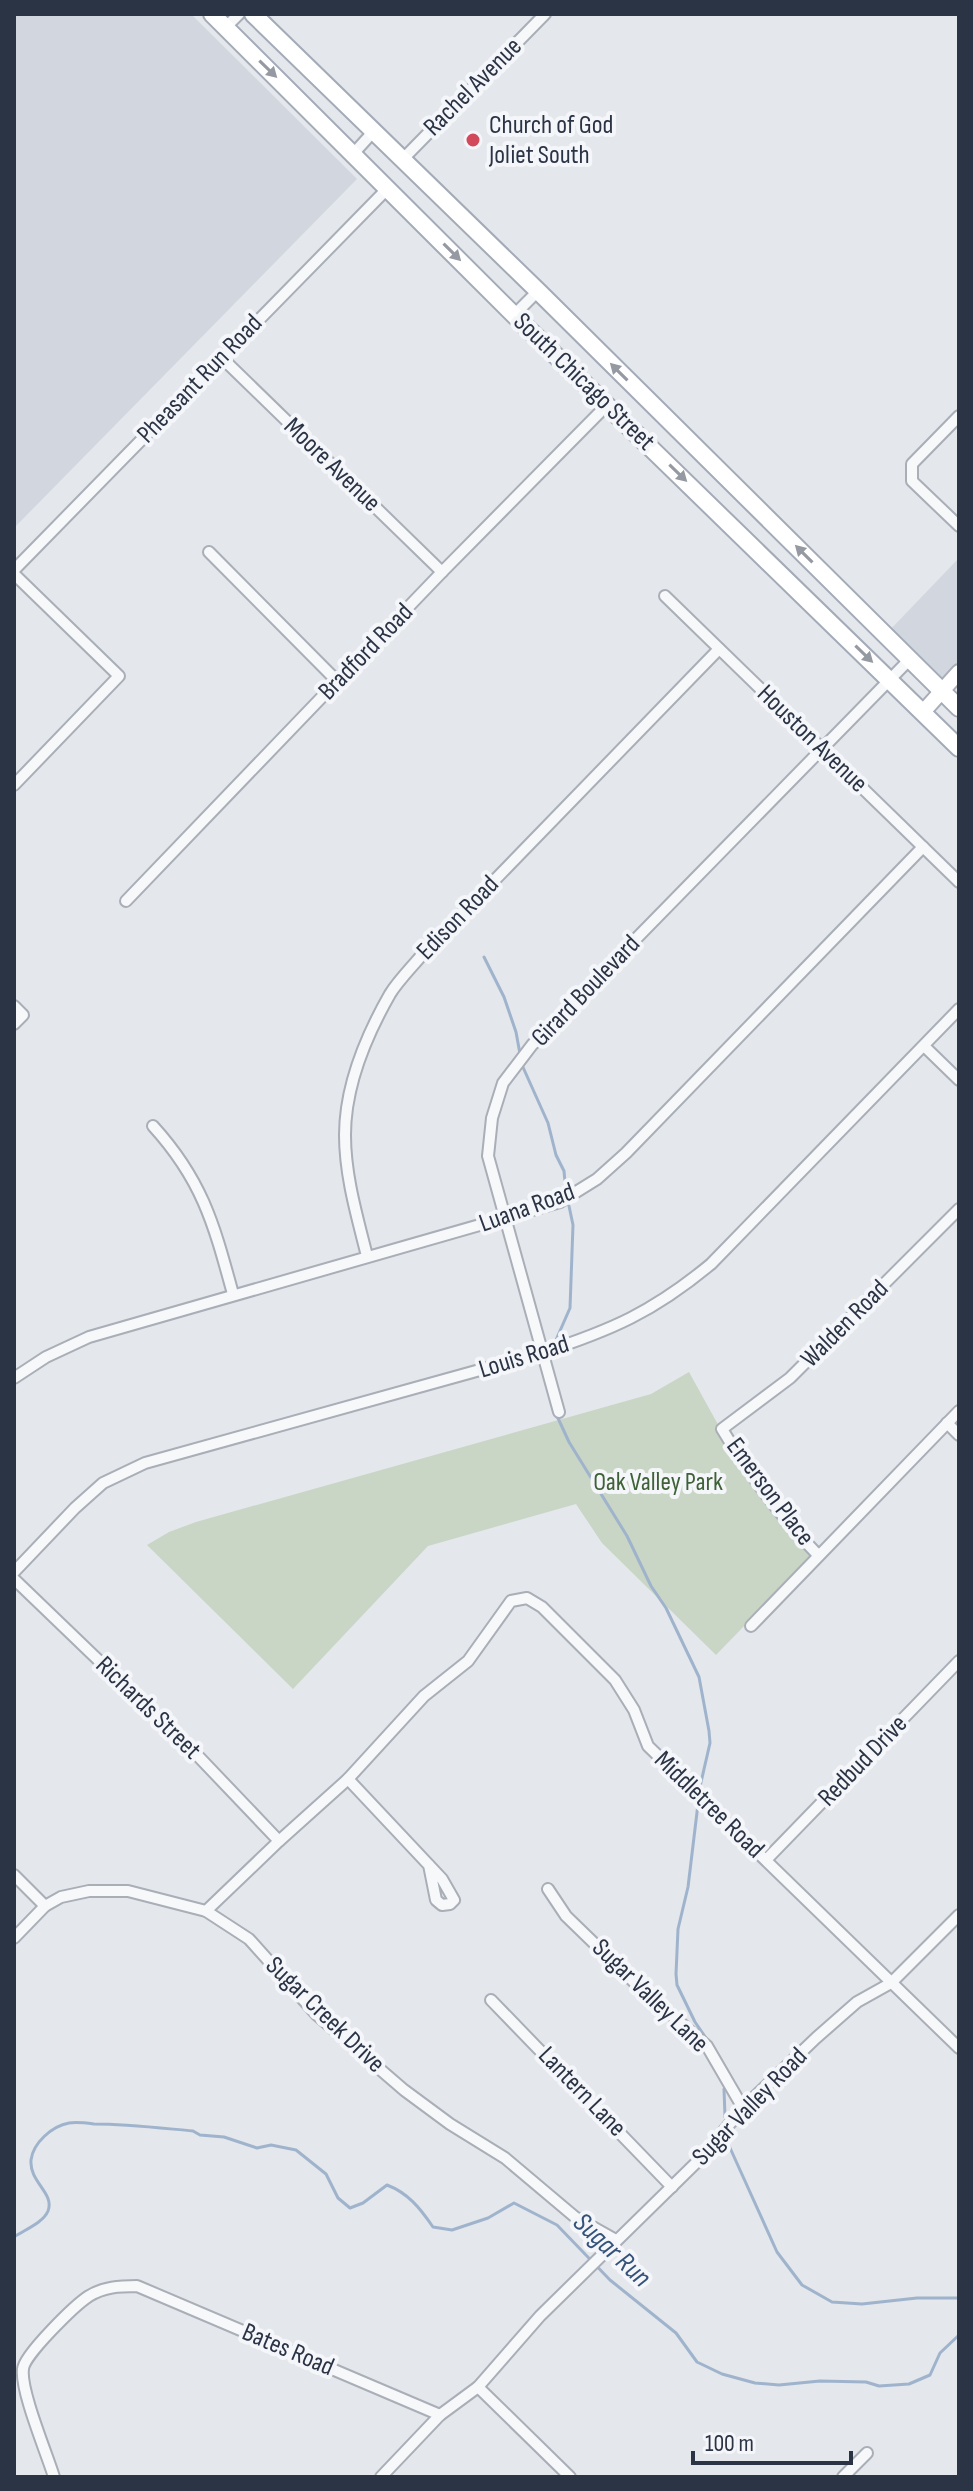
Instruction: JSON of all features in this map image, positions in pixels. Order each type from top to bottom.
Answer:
[{"type":"main road","name":"South Chicago Street","points":[[212,14],[514,315],[959,748]]},
{"type":"main road","name":"South Chicago Street","points":[[253,14],[959,708]]},
{"type":"street","points":[[226,27],[239,14]]},
{"type":"street","name":"Rachel Avenue","points":[[402,160],[545,14]]},
{"type":"street","points":[[354,153],[373,132]]},
{"type":"street","name":"Pheasant Run Road","points":[[14,572],[388,188]]},
{"type":"street","points":[[514,315],[538,291]]},
{"type":"street","name":"Moore Avenue","points":[[221,357],[442,572]]},
{"type":"street","name":"Bradford Road","points":[[126,901],[607,405]]},
{"type":"street","points":[[959,416],[912,464],[911,474],[912,481],[959,526]]},
{"type":"street","points":[[209,552],[337,681]]},
{"type":"street","points":[[14,572],[119,676],[14,785]]},
{"type":"street","name":"Houston Avenue","points":[[665,596],[959,882]]},
{"type":"street","name":"Edison Road","points":[[367,1256],[348,1179],[345,1134],[350,1090],[362,1055],[391,992],[421,956],[719,649]]},
{"type":"street","name":"Girard Boulevard","points":[[559,1412],[488,1156],[492,1118],[503,1083],[532,1045],[910,659]]},
{"type":"street","points":[[923,712],[959,672]]},
{"type":"street","name":"Luana Road","points":[[14,1378],[46,1357],[89,1337],[560,1202],[597,1179],[637,1142],[923,847]]},
{"type":"street","points":[[14,1006],[23,1015],[14,1024]]},
{"type":"street","name":"Louis Road","points":[[14,1572],[103,1483],[145,1463],[541,1353],[599,1334],[638,1316],[678,1291],[711,1264],[959,1009]]},
{"type":"street","points":[[924,1046],[959,1080]]},
{"type":"street","points":[[153,1126],[174,1149],[208,1206],[233,1294]]},
{"type":"street","name":"Walden Road","points":[[722,1429],[790,1378],[959,1209]]},
{"type":"street","points":[[751,1626],[959,1411]]},
{"type":"street","points":[[947,1423],[959,1435]]},
{"type":"street","name":"Emerson Place","points":[[722,1429],[749,1475],[784,1520],[818,1555]]},
{"type":"street","name":"Richards Street","points":[[14,1579],[198,1756],[279,1841]]},
{"type":"street","name":"Middletree Road","points":[[206,1911],[348,1779],[424,1696],[468,1661],[511,1601],[527,1598],[542,1607],[615,1680],[634,1710],[648,1746],[959,2048]]},
{"type":"street","name":"Redbud Drive","points":[[766,1860],[959,1661]]},
{"type":"street","points":[[348,1779],[429,1865]]},
{"type":"street","points":[[14,1875],[45,1906]]},
{"type":"street","name":"Sugar Valley Lane","points":[[548,1889],[566,1916],[634,1982],[707,2046],[743,2108]]},
{"type":"street","name":"Sugar Creek Drive","points":[[14,1938],[45,1906],[61,1897],[89,1891],[128,1891],[206,1911],[249,1939],[317,2015],[404,2090],[450,2124],[505,2158],[575,2217],[616,2240]]},
{"type":"street","name":"Sugar Valley Road","points":[[381,2477],[440,2415],[478,2387],[540,2316],[701,2158],[743,2108],[857,2002],[891,1983],[959,1915]]},
{"type":"street","name":"Lantern Lane","points":[[491,2000],[672,2187]]},
{"type":"street","name":"Bates Road","points":[[54,2477],[24,2385],[23,2367],[34,2348],[87,2297],[110,2287],[137,2286],[440,2415]]},
{"type":"street","points":[[478,2387],[570,2477]]},
{"type":"street","points":[[843,2477],[867,2453]]},
{"type":"shaded area","points":[[14,14],[191,14],[357,179],[14,528]]},
{"type":"shaded area","points":[[959,558],[959,667],[942,686],[888,632]]},
{"type":"green space","name":"Oak Valley Park","points":[[689,1372],[748,1479],[777,1519],[813,1555],[716,1655],[602,1543],[576,1504],[428,1546],[293,1689],[147,1545],[169,1532],[196,1522],[651,1394]]},
{"type":"waterway","points":[[484,957],[504,997],[520,1054]]},
{"type":"waterway","points":[[522,1065],[548,1123],[556,1155],[564,1171],[566,1193]]},
{"type":"waterway","points":[[556,1340],[570,1308],[573,1225],[569,1206]]},
{"type":"waterway","points":[[557,1416],[569,1442],[627,1536],[699,1677],[710,1743],[699,1791]]},
{"type":"waterway","points":[[698,1804],[688,1887],[678,1929],[676,1974],[677,1985],[708,2041]]},
{"type":"waterway","points":[[724,2089],[725,2117]]},
{"type":"waterway","name":"Sugar Run","points":[[14,2237],[38,2223],[48,2211],[48,2199],[34,2175],[31,2160],[39,2142],[56,2128],[78,2123],[193,2131],[257,2148],[271,2145],[296,2150],[326,2174],[338,2198],[350,2208],[363,2203],[387,2185],[413,2202],[433,2227],[452,2230],[488,2218],[514,2203],[557,2225],[610,2280],[676,2333],[697,2362],[722,2374],[755,2383],[779,2385],[820,2381],[866,2382],[879,2386],[909,2384],[930,2375],[940,2353],[959,2335]]},
{"type":"waterway","points":[[726,2139],[777,2252],[802,2285],[832,2302],[862,2304],[917,2298],[959,2298]]},
{"type":"waterway","name":"Sugar Run","points":[[14,2300],[14,2334]]},
{"type":"place","name":"Church of God Joliet South","points":[[473,140]]}]
